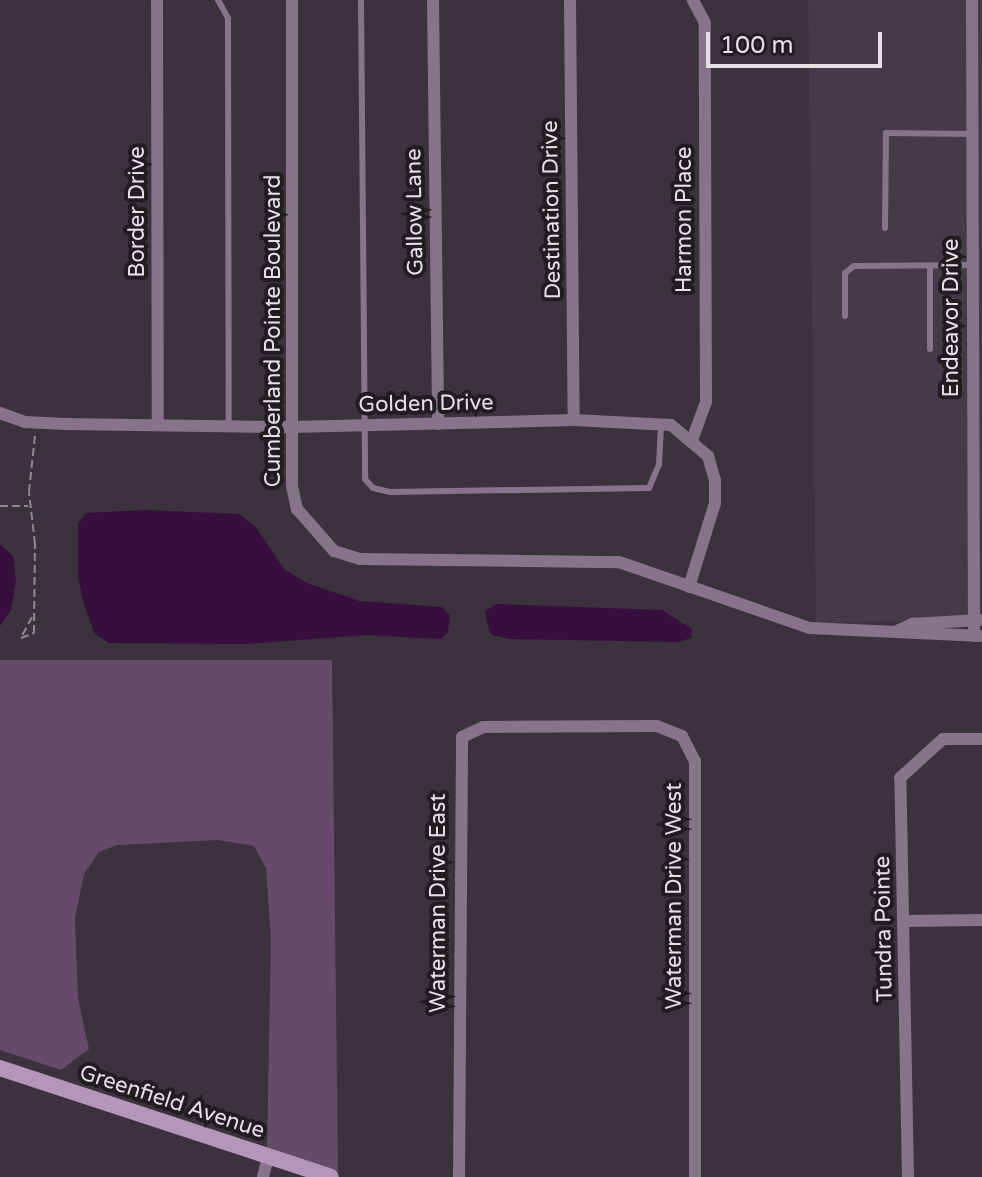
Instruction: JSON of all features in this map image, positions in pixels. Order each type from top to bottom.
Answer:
[{"type":"main road","name":"Greenfield Avenue","points":[[0,1068],[331,1177]]},
{"type":"street","name":"Border Drive","points":[[157,0],[158,424]]},
{"type":"street","name":"Cumberland Pointe Boulevard","points":[[292,0],[292,427],[297,509],[334,551],[360,559],[619,562],[810,628],[978,636]]},
{"type":"street","name":"Gallow Lane","points":[[433,0],[438,424]]},
{"type":"street","name":"Destination Drive","points":[[570,0],[574,420]]},
{"type":"street","name":"Harmon Place","points":[[692,440],[706,402],[705,23],[693,0]]},
{"type":"street","name":"Endeavor Drive","points":[[972,0],[977,52],[971,134],[972,265],[977,292],[978,636]]},
{"type":"street","name":"Golden Drive","points":[[0,413],[36,422],[292,427],[574,420],[671,425],[692,440]]},
{"type":"street","points":[[689,587],[715,503],[708,456],[692,440]]},
{"type":"street","name":"Cumberland Pointe Boulevard","points":[[897,631],[912,624],[978,620]]},
{"type":"street","name":"Waterman Drive East","points":[[459,1177],[459,744],[467,732],[483,727],[567,727]]},
{"type":"street","name":"Waterman Drive West","points":[[567,727],[667,727],[693,751],[695,1177]]},
{"type":"street","name":"Tundra Pointe","points":[[908,1177],[900,778],[943,739],[982,739]]},
{"type":"street","points":[[905,921],[982,920]]},
{"type":"street","points":[[263,1177],[268,1157]]},
{"type":"lane","points":[[218,0],[228,18],[229,425]]},
{"type":"lane","points":[[361,0],[365,479],[373,488],[616,492],[649,488],[654,483],[661,425]]},
{"type":"lane","points":[[885,228],[886,133],[971,134]]},
{"type":"lane","points":[[845,316],[845,273],[854,266],[972,265]]},
{"type":"lane","points":[[930,266],[930,349]]},
{"type":"path","points":[[32,617],[21,631],[21,638],[32,636],[35,544],[30,506],[36,422]]},
{"type":"path","points":[[0,506],[30,506]]},
{"type":"shaded area","points":[[808,0],[982,0],[982,620],[816,623]]},
{"type":"shaded area","points":[[144,510],[239,514],[255,526],[284,569],[307,583],[359,601],[442,607],[450,616],[448,632],[441,639],[365,635],[246,644],[109,643],[95,634],[84,605],[78,576],[78,523],[86,513]]},
{"type":"shaded area","points":[[0,544],[13,556],[16,581],[11,610],[0,626]]},
{"type":"shaded area","points":[[497,604],[662,610],[692,629],[691,638],[678,642],[509,639],[492,635],[488,627],[485,611]]},
{"type":"shaded area","points":[[0,660],[332,660],[338,1172],[267,1148],[271,940],[266,868],[254,846],[218,840],[117,845],[99,852],[84,874],[75,918],[78,998],[89,1049],[61,1070],[0,1050]]}]
